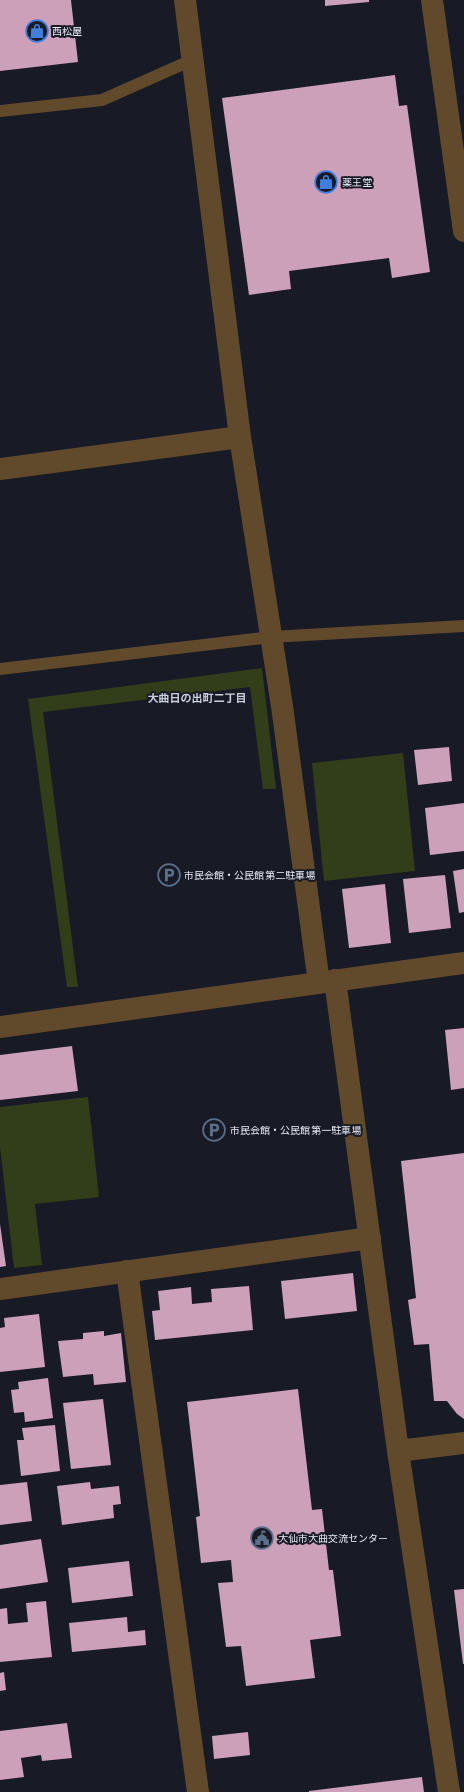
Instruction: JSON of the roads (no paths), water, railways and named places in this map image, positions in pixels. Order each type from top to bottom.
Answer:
[{"type":"street","points":[[185,0],[240,437],[271,637],[370,1238],[398,1451],[450,1792]]},
{"type":"street","points":[[432,0],[464,231]]},
{"type":"street","points":[[0,469],[240,437]]},
{"type":"street","points":[[0,1027],[464,963]]},
{"type":"street","points":[[0,1289],[370,1238]]},
{"type":"street","points":[[127,1271],[198,1792]]},
{"type":"street","points":[[398,1451],[464,1443]]},
{"type":"lane","points":[[0,111],[102,100],[192,60]]},
{"type":"lane","points":[[0,669],[271,637],[464,626]]},
{"type":"place","name":"西松屋","points":[[37,31]]},
{"type":"place","name":"薬王堂","points":[[326,182]]},
{"type":"place","name":"市民会館・公民館 第二駐車場","points":[[169,875]]},
{"type":"place","name":"市民会館・公民館 第一駐車場","points":[[214,1130]]},
{"type":"place","name":"大仙市大曲交流センター","points":[[262,1538]]},
{"type":"district","name":"大曲日の出町二丁目","points":[[197,698]]}]
